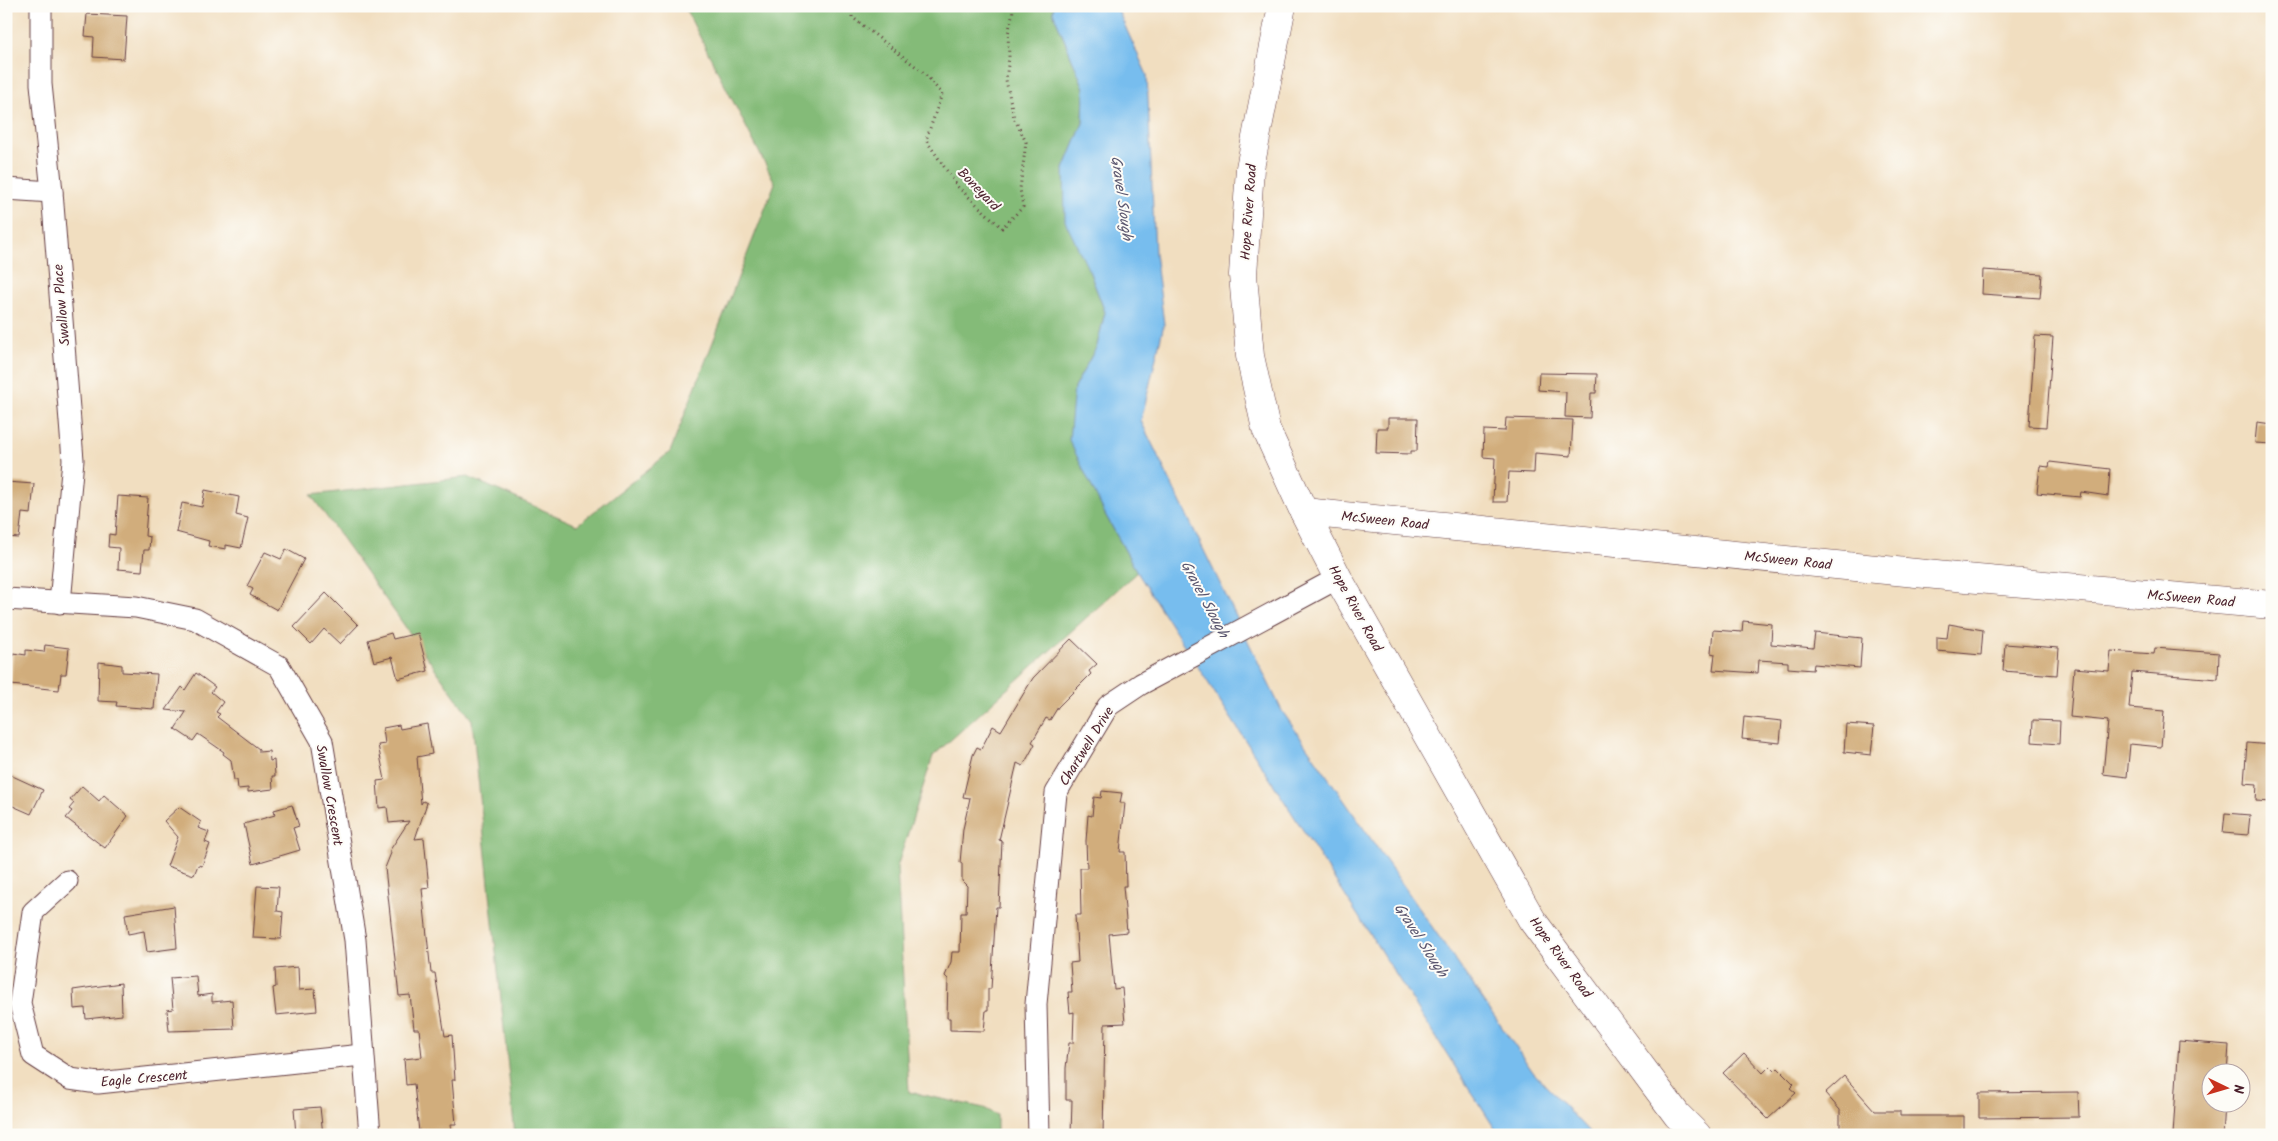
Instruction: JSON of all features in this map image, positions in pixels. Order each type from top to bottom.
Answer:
[{"type":"street","name":"Swallow Place","points":[[41,6],[41,84],[52,192],[73,460],[60,603]]},
{"type":"street","name":"Hope River Road","points":[[1282,6],[1250,168],[1243,275],[1250,356],[1266,430],[1304,512],[1338,578],[1532,920],[1677,1114],[1697,1135]]},
{"type":"street","points":[[6,189],[52,192]]},
{"type":"street","name":"McSween Road","points":[[1304,512],[1966,578],[2272,605]]},
{"type":"street","name":"Chartwell Drive","points":[[1039,1135],[1036,1004],[1056,793],[1108,706],[1141,684],[1338,578]]},
{"type":"street","name":"Swallow Crescent","points":[[6,599],[136,608],[195,619],[279,666],[322,741],[355,940],[362,1055],[370,1135]]},
{"type":"street","name":"Eagle Crescent","points":[[67,881],[33,912],[20,1003],[33,1055],[70,1079],[98,1083],[362,1055]]},
{"type":"path","name":"Boneyard","points":[[852,6],[852,17],[924,73],[942,94],[926,140],[958,187],[1002,228],[1023,206],[1020,188],[1026,142],[1014,118],[1006,80],[1009,57],[1008,34],[1014,6]]},
{"type":"green space","points":[[684,6],[1054,6],[1053,12],[1084,88],[1083,123],[1064,169],[1090,273],[1105,312],[1097,346],[1074,388],[1105,514],[1137,572],[933,756],[897,867],[909,1092],[984,1108],[997,1115],[997,1135],[515,1135],[472,720],[311,495],[468,477],[577,525],[670,452],[775,183]]},
{"type":"water","name":"Gravel Slough","points":[[1054,6],[1116,6],[1147,75],[1155,253],[1164,324],[1141,421],[1282,711],[1533,1072],[1592,1135],[1499,1135],[1137,572],[1105,514],[1069,440],[1074,388],[1097,346],[1105,312],[1090,273],[1065,221],[1064,169],[1083,123],[1084,88],[1053,12]]},
{"type":"building","points":[[87,14],[127,16],[124,59],[93,57],[94,37],[85,36]]},
{"type":"building","points":[[1983,270],[2042,274],[2040,298],[1982,294]]},
{"type":"building","points":[[2035,336],[2053,337],[2046,427],[2029,426]]},
{"type":"building","points":[[1539,373],[1597,374],[1596,393],[1591,393],[1590,418],[1565,417],[1566,392],[1538,390]]},
{"type":"building","points":[[1388,418],[1418,418],[1417,451],[1411,451],[1411,454],[1376,453],[1377,428],[1388,428]]},
{"type":"building","points":[[1506,418],[1573,420],[1571,456],[1535,453],[1534,473],[1509,472],[1507,502],[1493,502],[1495,458],[1483,457],[1484,430],[1505,431]]},
{"type":"building","points":[[2257,422],[2272,424],[2272,444],[2255,443]]},
{"type":"building","points":[[2050,462],[2110,469],[2108,496],[2081,492],[2080,497],[2037,493],[2040,466],[2049,467]]},
{"type":"building","points":[[6,482],[34,484],[31,514],[22,513],[19,538],[6,537]]},
{"type":"building","points":[[205,490],[239,497],[236,515],[248,518],[241,548],[226,545],[226,549],[208,546],[209,541],[176,532],[182,503],[202,507]]},
{"type":"building","points":[[118,496],[148,498],[145,536],[150,537],[149,550],[144,550],[142,571],[118,569],[119,548],[108,547],[109,534],[115,535]]},
{"type":"building","points":[[286,549],[304,559],[277,610],[250,595],[253,589],[247,586],[265,552],[281,559]]},
{"type":"building","points":[[326,593],[358,625],[340,644],[324,629],[311,644],[294,627]]},
{"type":"building","points":[[1743,621],[1772,624],[1771,644],[1813,648],[1815,633],[1862,638],[1860,668],[1814,664],[1813,670],[1788,668],[1788,662],[1759,660],[1758,673],[1713,670],[1715,654],[1711,653],[1713,630],[1742,632]]},
{"type":"building","points":[[1949,624],[1983,630],[1981,655],[1937,651],[1937,637],[1947,638]]},
{"type":"building","points":[[391,633],[393,639],[418,633],[428,671],[398,679],[392,657],[374,662],[368,640]]},
{"type":"building","points":[[1071,639],[1097,664],[1089,671],[1091,674],[1058,707],[1050,720],[1046,718],[1032,742],[1035,744],[1023,766],[1017,763],[999,840],[1002,841],[999,907],[996,907],[991,989],[988,989],[988,1010],[986,1010],[984,1031],[950,1030],[950,1018],[947,1018],[948,979],[945,976],[951,962],[952,952],[960,952],[961,913],[966,913],[967,886],[962,881],[962,863],[960,863],[963,829],[970,798],[963,797],[973,755],[977,747],[981,749],[993,726],[1001,731],[1033,678]]},
{"type":"building","points":[[2005,644],[2059,648],[2057,675],[2003,671]]},
{"type":"building","points":[[45,645],[69,648],[66,674],[61,674],[59,690],[11,685],[13,653],[26,655],[26,650],[44,652]]},
{"type":"building","points":[[2155,648],[2219,653],[2218,679],[2132,672],[2129,708],[2164,711],[2161,747],[2130,744],[2127,777],[2103,774],[2108,721],[2070,717],[2074,668],[2109,671],[2111,651],[2154,654]]},
{"type":"building","points":[[99,662],[122,665],[122,672],[157,674],[154,709],[116,706],[117,702],[98,701]]},
{"type":"building","points":[[196,673],[215,687],[211,692],[223,702],[216,712],[220,714],[217,717],[259,749],[259,752],[269,751],[270,761],[274,760],[275,776],[272,776],[273,789],[248,792],[248,788],[238,789],[237,780],[234,780],[231,760],[223,754],[224,752],[198,734],[193,741],[175,729],[186,712],[166,710],[182,687],[185,690]]},
{"type":"building","points":[[1744,717],[1782,721],[1780,743],[1742,739]]},
{"type":"building","points":[[2033,720],[2060,721],[2059,744],[2032,742]]},
{"type":"building","points":[[427,724],[432,754],[417,757],[421,804],[423,801],[427,803],[415,839],[424,838],[429,888],[422,889],[431,973],[435,973],[445,1036],[452,1035],[455,1080],[452,1080],[456,1124],[451,1124],[452,1135],[425,1135],[425,1132],[419,1132],[414,1084],[406,1085],[404,1059],[422,1057],[419,1029],[414,1029],[410,995],[399,996],[385,868],[391,853],[390,850],[409,821],[389,823],[387,807],[379,808],[377,781],[385,780],[378,745],[385,744],[383,728],[399,725],[400,729]]},
{"type":"building","points":[[1846,724],[1874,726],[1871,755],[1844,752]]},
{"type":"building","points":[[2247,743],[2272,745],[2272,802],[2256,801],[2257,784],[2244,783]]},
{"type":"building","points":[[6,773],[43,790],[31,814],[6,803]]},
{"type":"building","points":[[82,786],[99,801],[104,795],[128,816],[105,848],[66,818],[72,811],[69,809],[74,803],[70,800]]},
{"type":"building","points":[[1102,791],[1122,793],[1120,803],[1125,803],[1120,852],[1125,852],[1126,886],[1123,886],[1127,932],[1109,934],[1114,989],[1122,988],[1125,1023],[1105,1024],[1103,1135],[1071,1135],[1072,1100],[1066,1100],[1066,1068],[1069,1043],[1073,1043],[1074,1012],[1070,1013],[1068,992],[1072,992],[1070,963],[1078,962],[1075,915],[1081,915],[1080,868],[1087,868],[1086,841],[1088,815],[1092,816],[1094,797],[1101,798]]},
{"type":"building","points":[[292,805],[299,826],[293,828],[300,850],[253,864],[244,824],[275,815],[274,810]]},
{"type":"building","points":[[179,807],[201,822],[198,828],[209,832],[205,842],[210,844],[202,866],[198,865],[194,875],[167,866],[178,837],[164,821]]},
{"type":"building","points":[[2225,813],[2250,815],[2248,835],[2223,833]]},
{"type":"building","points":[[257,886],[279,887],[277,911],[283,912],[281,939],[253,938]]},
{"type":"building","points":[[174,906],[177,948],[147,952],[144,931],[128,934],[125,914]]},
{"type":"building","points":[[298,967],[299,990],[315,989],[317,1011],[276,1015],[273,988],[276,987],[275,969]]},
{"type":"building","points":[[196,976],[198,996],[212,994],[212,1002],[232,1000],[234,1029],[169,1031],[167,1010],[173,1009],[170,978]]},
{"type":"building","points":[[121,983],[122,1015],[86,1019],[85,1008],[74,1009],[73,990]]},
{"type":"building","points":[[2179,1041],[2229,1045],[2228,1064],[2200,1064],[2200,1114],[2224,1114],[2223,1135],[2173,1135]]},
{"type":"building","points":[[1744,1053],[1763,1073],[1770,1066],[1775,1071],[1778,1068],[1794,1084],[1790,1088],[1796,1093],[1768,1119],[1723,1073]]},
{"type":"building","points":[[1844,1076],[1875,1111],[1900,1111],[1900,1116],[1964,1116],[1964,1135],[1840,1135],[1840,1110],[1825,1093]]},
{"type":"building","points":[[2078,1092],[2079,1117],[1979,1118],[1979,1093]]},
{"type":"building","points":[[320,1107],[323,1135],[296,1135],[294,1109]]}]
